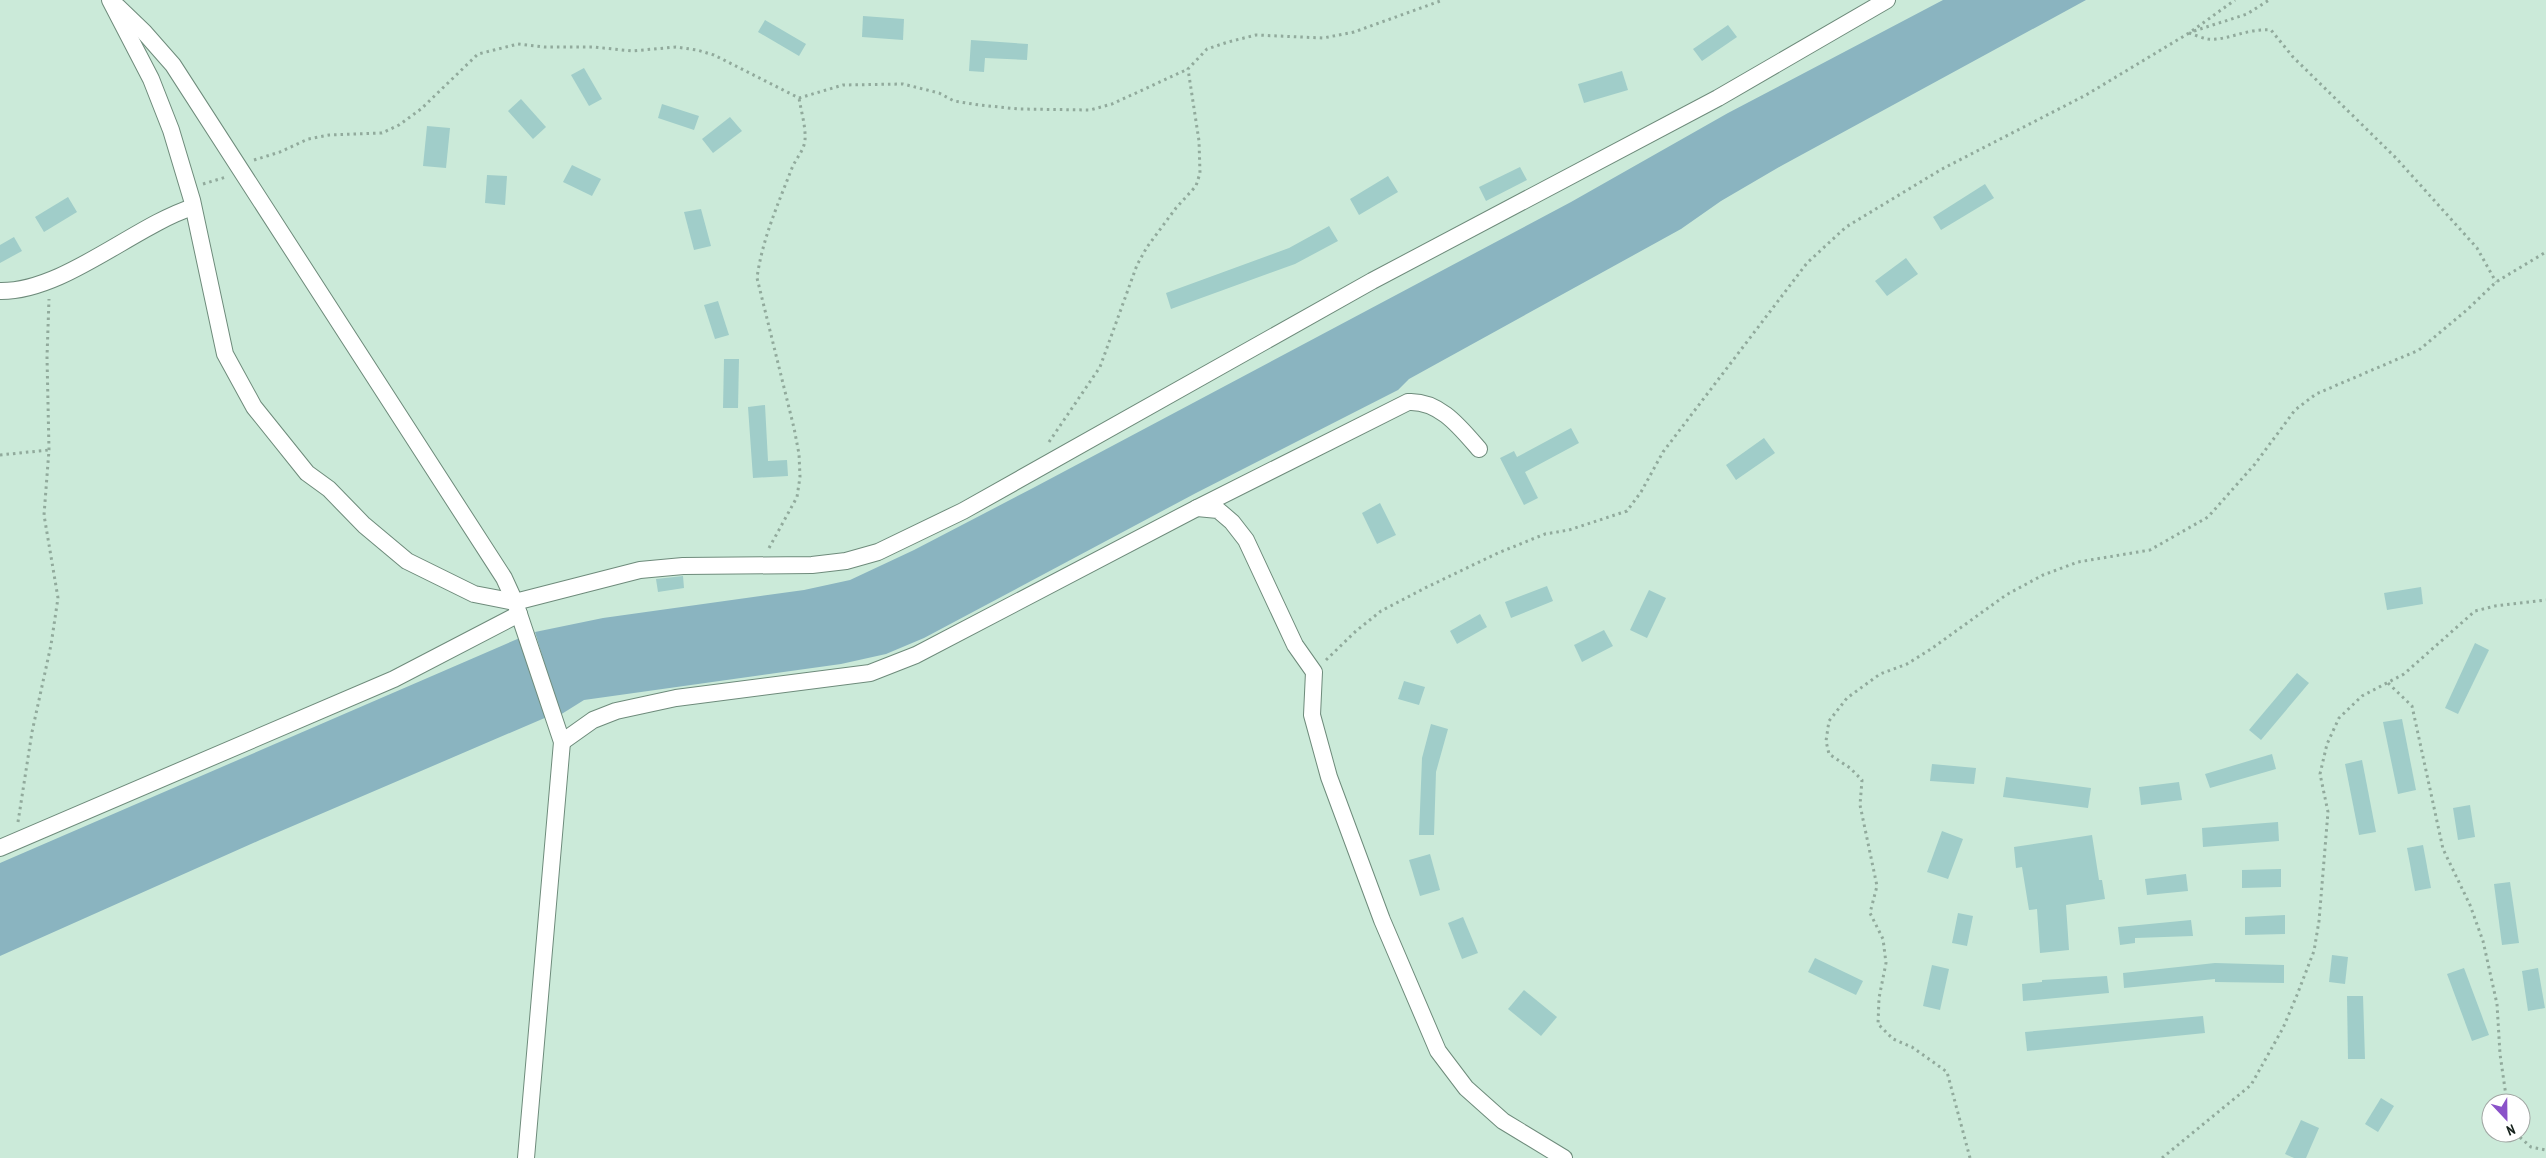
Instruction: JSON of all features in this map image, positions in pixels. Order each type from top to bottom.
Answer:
[{"type":"street","points":[[517,608],[474,594],[407,561],[364,524],[328,489],[307,473],[254,407],[225,354],[189,190],[171,130],[151,79],[110,0],[144,32],[173,65],[504,578],[517,608],[562,742],[526,1158]]},
{"type":"street","points":[[0,848],[394,679],[517,608],[640,570],[683,566],[758,566],[846,561],[878,552],[963,511],[1372,281],[1718,98],[1887,0]]},
{"type":"street","points":[[0,292],[11,292],[45,281],[131,239],[175,213],[193,207]]},
{"type":"street","points":[[562,742],[593,720],[616,711],[676,698],[870,673],[916,655],[1197,508],[1408,402],[1422,401],[1439,410],[1460,427],[1480,449]]},
{"type":"street","points":[[1197,508],[1218,510],[1232,522],[1246,540],[1295,645],[1314,672],[1312,715],[1329,778],[1382,920],[1438,1051],[1466,1088],[1503,1121],[1564,1158]]},
{"type":"path","points":[[189,190],[241,172],[254,160],[280,152],[308,139],[328,135],[382,133],[399,125],[421,109],[478,54],[518,44],[544,47],[594,47],[632,51],[676,47],[697,50],[714,55],[799,98],[843,85],[895,84],[939,93],[954,101],[979,105],[1019,109],[1090,110],[1112,104],[1188,68],[1207,50],[1228,42],[1256,35],[1331,37],[1354,32],[1442,0]]},
{"type":"path","points":[[1314,672],[1356,630],[1381,612],[1424,588],[1498,553],[1545,534],[1570,530],[1627,511],[1642,492],[1663,452],[1807,263],[1846,227],[1942,168],[2086,95],[2236,0]]},
{"type":"path","points":[[2188,32],[2247,14],[2269,0]]},
{"type":"path","points":[[2188,32],[2208,39],[2221,38],[2256,29],[2271,30],[2293,56],[2396,158],[2477,248],[2496,282]]},
{"type":"path","points":[[1041,466],[1040,457],[1050,439],[1100,367],[1137,265],[1147,247],[1176,208],[1196,186],[1200,173],[1199,141],[1188,68]]},
{"type":"path","points":[[758,566],[788,517],[797,497],[800,477],[794,428],[757,278],[760,255],[773,217],[793,165],[804,148],[805,138],[799,98]]},
{"type":"path","points":[[1970,1158],[1947,1072],[1912,1047],[1893,1039],[1878,1024],[1879,998],[1886,963],[1883,939],[1870,913],[1876,886],[1860,804],[1862,780],[1829,754],[1826,741],[1829,721],[1847,698],[1880,674],[1907,664],[1931,650],[2006,595],[2043,575],[2078,562],[2150,550],[2208,517],[2255,464],[2295,410],[2316,394],[2419,350],[2468,309],[2496,282],[2546,252]]},
{"type":"path","points":[[19,840],[18,819],[32,732],[52,645],[58,598],[45,529],[50,450],[47,357],[49,295],[45,281]]},
{"type":"path","points":[[0,455],[50,450]]},
{"type":"path","points":[[2162,1158],[2250,1085],[2283,1028],[2314,950],[2319,921],[2328,812],[2320,774],[2327,744],[2339,718],[2362,696],[2404,674],[2475,611],[2495,606],[2546,600]]},
{"type":"path","points":[[2388,683],[2412,706],[2443,849],[2470,905],[2482,941],[2497,1004],[2500,1054],[2506,1093]]},
{"type":"path","points":[[2526,1143],[2530,1147],[2546,1150]]},
{"type":"water","points":[[1943,0],[2086,0],[1781,166],[1721,201],[1681,229],[1409,379],[1398,390],[1196,493],[924,638],[886,654],[841,664],[584,700],[560,715],[535,632],[603,618],[804,590],[850,580],[914,550],[1033,488],[1571,202],[1728,113]]},
{"type":"water","points":[[522,637],[547,717],[260,840],[0,956],[0,863]]},
{"type":"building","points":[[863,16],[904,19],[903,40],[862,37]]},
{"type":"building","points":[[765,20],[806,44],[799,56],[758,32]]},
{"type":"building","points":[[1728,25],[1737,37],[1702,61],[1693,49]]},
{"type":"building","points":[[971,40],[1028,44],[1027,60],[985,58],[984,72],[969,71]]},
{"type":"building","points":[[584,68],[602,99],[589,106],[571,75]]},
{"type":"building","points":[[1622,71],[1628,90],[1584,103],[1578,84]]},
{"type":"building","points":[[521,99],[546,127],[533,139],[508,111]]},
{"type":"building","points":[[662,104],[699,116],[694,130],[658,118]]},
{"type":"building","points":[[730,117],[742,131],[713,153],[702,139]]},
{"type":"building","points":[[427,126],[450,128],[446,168],[423,166]]},
{"type":"building","points":[[572,165],[601,179],[592,196],[563,182]]},
{"type":"building","points":[[1520,167],[1527,180],[1486,201],[1479,187]]},
{"type":"building","points":[[487,175],[507,176],[505,205],[485,203]]},
{"type":"building","points":[[1388,176],[1398,192],[1359,215],[1350,199]]},
{"type":"building","points":[[1985,184],[1994,198],[1941,230],[1933,217]]},
{"type":"building","points":[[68,197],[77,212],[44,232],[35,217]]},
{"type":"building","points":[[701,209],[711,246],[694,250],[684,212]]},
{"type":"building","points":[[1329,226],[1338,241],[1295,264],[1171,309],[1166,293],[1289,248]]},
{"type":"building","points":[[14,237],[22,251],[0,263],[0,245]]},
{"type":"building","points":[[1906,258],[1918,274],[1887,296],[1875,281]]},
{"type":"building","points":[[718,301],[729,335],[715,339],[704,305]]},
{"type":"building","points":[[724,359],[739,359],[738,408],[723,408]]},
{"type":"building","points":[[765,405],[768,461],[787,460],[788,476],[753,478],[748,407]]},
{"type":"building","points":[[1571,428],[1579,443],[1525,472],[1538,498],[1524,505],[1500,458],[1514,451],[1517,457]]},
{"type":"building","points":[[1764,438],[1775,453],[1736,480],[1726,465]]},
{"type":"building","points":[[1380,503],[1396,535],[1377,544],[1362,513]]},
{"type":"building","points":[[683,576],[684,588],[658,592],[656,579]]},
{"type":"building","points":[[1547,586],[1553,601],[1511,618],[1505,602]]},
{"type":"building","points":[[2421,587],[2423,604],[2387,610],[2384,593]]},
{"type":"building","points":[[1649,590],[1666,598],[1647,638],[1630,630]]},
{"type":"building","points":[[1480,614],[1487,627],[1457,644],[1450,631]]},
{"type":"building","points":[[1604,630],[1613,646],[1582,662],[1574,645]]},
{"type":"building","points":[[2475,643],[2489,650],[2458,714],[2445,708]]},
{"type":"building","points":[[2297,673],[2309,683],[2261,740],[2249,730]]},
{"type":"building","points":[[1404,681],[1425,687],[1419,705],[1398,699]]},
{"type":"building","points":[[2402,719],[2416,790],[2398,794],[2383,722]]},
{"type":"building","points":[[1431,724],[1448,729],[1436,772],[1434,835],[1419,835],[1422,758]]},
{"type":"building","points":[[2272,754],[2276,769],[2210,788],[2205,774]]},
{"type":"building","points":[[2362,760],[2376,832],[2359,835],[2345,764]]},
{"type":"building","points":[[1932,764],[1976,768],[1974,784],[1930,781]]},
{"type":"building","points":[[2006,777],[2091,788],[2088,808],[2003,797]]},
{"type":"building","points":[[2179,782],[2182,800],[2141,805],[2139,787]]},
{"type":"building","points":[[2470,805],[2475,837],[2458,840],[2453,808]]},
{"type":"building","points":[[2278,822],[2279,841],[2203,847],[2202,828]]},
{"type":"building","points":[[1942,831],[1963,839],[1948,879],[1927,872]]},
{"type":"building","points":[[2092,835],[2099,880],[2102,880],[2105,899],[2066,905],[2069,950],[2040,953],[2037,909],[2029,910],[2022,867],[2016,868],[2014,847]]},
{"type":"building","points":[[2423,845],[2431,888],[2415,891],[2407,848]]},
{"type":"building","points":[[1430,854],[1440,890],[1420,896],[1409,860]]},
{"type":"building","points":[[2281,869],[2281,887],[2242,888],[2242,870]]},
{"type":"building","points":[[2186,874],[2188,891],[2147,895],[2145,879]]},
{"type":"building","points":[[2510,882],[2519,943],[2502,945],[2494,884]]},
{"type":"building","points":[[1958,913],[1973,916],[1967,946],[1952,943]]},
{"type":"building","points":[[2285,915],[2285,934],[2245,935],[2245,917]]},
{"type":"building","points":[[1463,917],[1478,953],[1462,959],[1448,923]]},
{"type":"building","points":[[2191,920],[2193,936],[2135,938],[2135,943],[2120,945],[2118,927]]},
{"type":"building","points":[[2332,955],[2348,957],[2345,984],[2329,982]]},
{"type":"building","points":[[1815,958],[1863,981],[1856,995],[1808,972]]},
{"type":"building","points":[[2215,963],[2284,965],[2284,983],[2215,982],[2215,979],[2124,988],[2123,973]]},
{"type":"building","points":[[1932,965],[1949,969],[1940,1010],[1923,1006]]},
{"type":"building","points":[[2464,968],[2489,1035],[2472,1041],[2447,974]]},
{"type":"building","points":[[2538,968],[2545,1008],[2528,1011],[2522,971]]},
{"type":"building","points":[[2107,976],[2109,993],[2023,1001],[2022,984],[2042,982],[2042,980]]},
{"type":"building","points":[[1524,990],[1557,1017],[1541,1036],[1508,1009]]},
{"type":"building","points":[[2347,996],[2363,996],[2365,1059],[2348,1059]]},
{"type":"building","points":[[2203,1016],[2205,1033],[2027,1051],[2025,1032]]},
{"type":"building","points":[[2381,1098],[2394,1106],[2378,1132],[2365,1124]]},
{"type":"building","points":[[2301,1120],[2319,1128],[2306,1158],[2294,1158],[2285,1154]]}]
